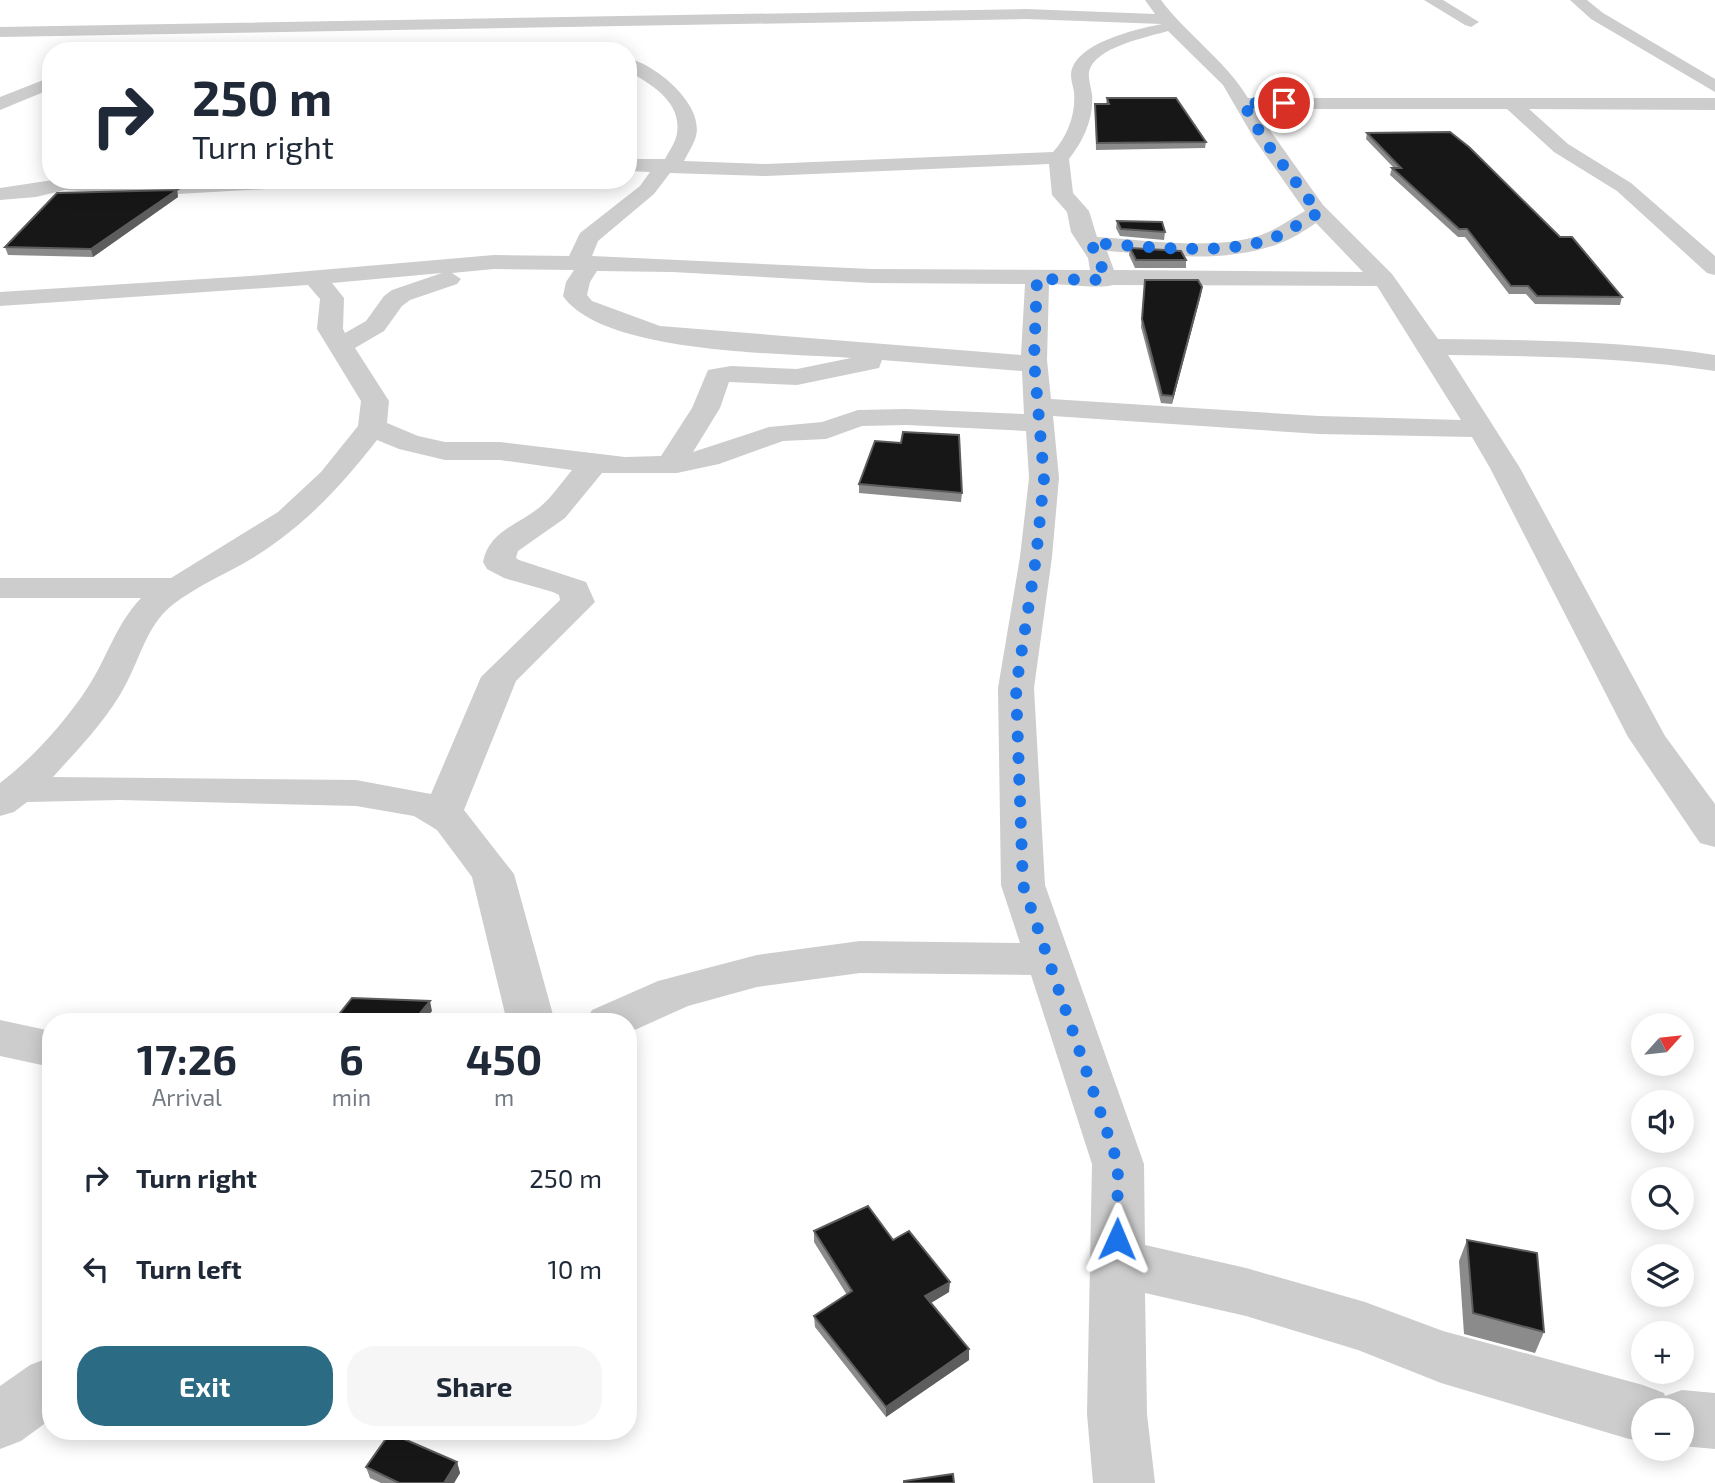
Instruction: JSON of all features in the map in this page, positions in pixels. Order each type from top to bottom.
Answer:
[{"type":"street","points":[[1432,0],[1471,22]]},
{"type":"street","points":[[1578,0],[1597,16],[1715,87]]},
{"type":"street","points":[[532,22],[546,2]]},
{"type":"street","points":[[798,19],[838,11],[842,2]]},
{"type":"street","points":[[0,32],[1026,14],[1164,15],[1230,82],[1265,141],[1319,213],[1384,279],[1430,347],[1505,468],[1647,737],[1715,834]]},
{"type":"street","points":[[76,42],[95,15]]},
{"type":"street","points":[[637,165],[766,170],[1059,158],[1072,145],[1079,127],[1083,93],[1081,68],[1093,56],[1164,15]]},
{"type":"street","points":[[611,22],[618,41]]},
{"type":"street","points":[[637,68],[664,85],[678,102],[686,117],[687,135],[668,165],[647,190],[587,238],[585,263],[575,296],[583,306],[659,334],[1034,364]]},
{"type":"street","points":[[1685,69],[1715,69]]},
{"type":"street","points":[[0,104],[42,86]]},
{"type":"street","points":[[1243,103],[1715,104]]},
{"type":"street","points":[[1512,104],[1561,148],[1624,187],[1715,268]]},
{"type":"street","points":[[1059,158],[1063,195],[1078,211],[1082,232],[1100,258],[1104,280]]},
{"type":"street","points":[[0,194],[42,186]]},
{"type":"street","points":[[1090,243],[1244,246],[1282,234],[1319,213]]},
{"type":"street","points":[[0,299],[460,264],[672,265],[871,276],[1037,279],[1384,279]]},
{"type":"street","points":[[342,345],[375,326],[393,301],[401,295],[444,282],[452,277],[460,264]]},
{"type":"street","points":[[8,797],[27,782],[83,720],[107,686],[138,622],[159,599],[246,548],[289,519],[332,478],[372,427],[375,401],[330,329],[332,299],[314,276]]},
{"type":"street","points":[[1037,279],[1034,364],[1044,478],[1036,558],[1016,688],[1023,885],[1118,1164],[1117,1414],[1124,1483]]},
{"type":"street","points":[[1430,347],[1531,348],[1670,356],[1715,363]]},
{"type":"street","points":[[671,464],[705,408],[718,376],[731,374],[797,377],[908,354]]},
{"type":"street","points":[[372,427],[409,443],[445,451],[500,451],[594,463],[671,464],[709,458],[779,433],[826,430],[858,418],[1039,415],[1481,429]]},
{"type":"street","points":[[443,813],[499,677],[578,602],[574,589],[508,569],[499,562],[499,554],[505,545],[554,511],[594,463]]},
{"type":"street","points":[[0,588],[176,588]]},
{"type":"street","points":[[8,797],[120,788],[356,793],[404,799],[443,813],[493,874],[529,1013]]},
{"type":"street","points":[[629,1013],[674,993],[757,971],[860,957],[1050,959]]},
{"type":"street","points":[[0,1038],[42,1047]]},
{"type":"street","points":[[1117,1262],[1246,1292],[1365,1328],[1441,1357],[1631,1411]]},
{"type":"street","points":[[0,1422],[42,1391]]},
{"type":"street","points":[[1694,1419],[1715,1421]]},
{"type":"building","points":[[1107,98],[1176,98],[1206,142],[1097,143],[1095,104],[1109,104]]},
{"type":"building","points":[[1450,132],[1469,147],[1560,237],[1572,237],[1622,297],[1537,296],[1528,286],[1511,286],[1467,229],[1459,229],[1392,168],[1401,168],[1367,133]]},
{"type":"building","points":[[177,190],[91,249],[5,247],[57,193]]},
{"type":"building","points":[[1117,221],[1162,222],[1165,232],[1121,229]]},
{"type":"building","points":[[1130,248],[1181,251],[1186,260],[1136,260]]},
{"type":"building","points":[[1145,280],[1198,280],[1202,287],[1173,396],[1162,395],[1142,319]]},
{"type":"building","points":[[903,432],[959,435],[962,493],[859,484],[875,441],[901,443]]},
{"type":"building","points":[[352,998],[430,1001],[420,1013],[340,1013]]},
{"type":"building","points":[[868,1206],[893,1240],[909,1231],[950,1282],[925,1296],[969,1349],[886,1407],[814,1316],[852,1291],[814,1231]]},
{"type":"building","points":[[1467,1240],[1537,1253],[1544,1332],[1473,1313]]},
{"type":"building","points":[[385,1440],[406,1440],[457,1462],[444,1483],[399,1483],[366,1467]]},
{"type":"building","points":[[953,1474],[954,1483],[904,1483],[904,1481]]},
{"type":"route","points":[[1117,1239],[1118,1164],[1090,1087],[1057,978],[1023,885],[1016,688],[1036,558],[1044,478],[1034,360],[1037,279],[1104,280],[1100,258],[1090,243],[1244,246],[1264,242],[1319,213],[1265,141],[1243,103],[1284,103]]}]
